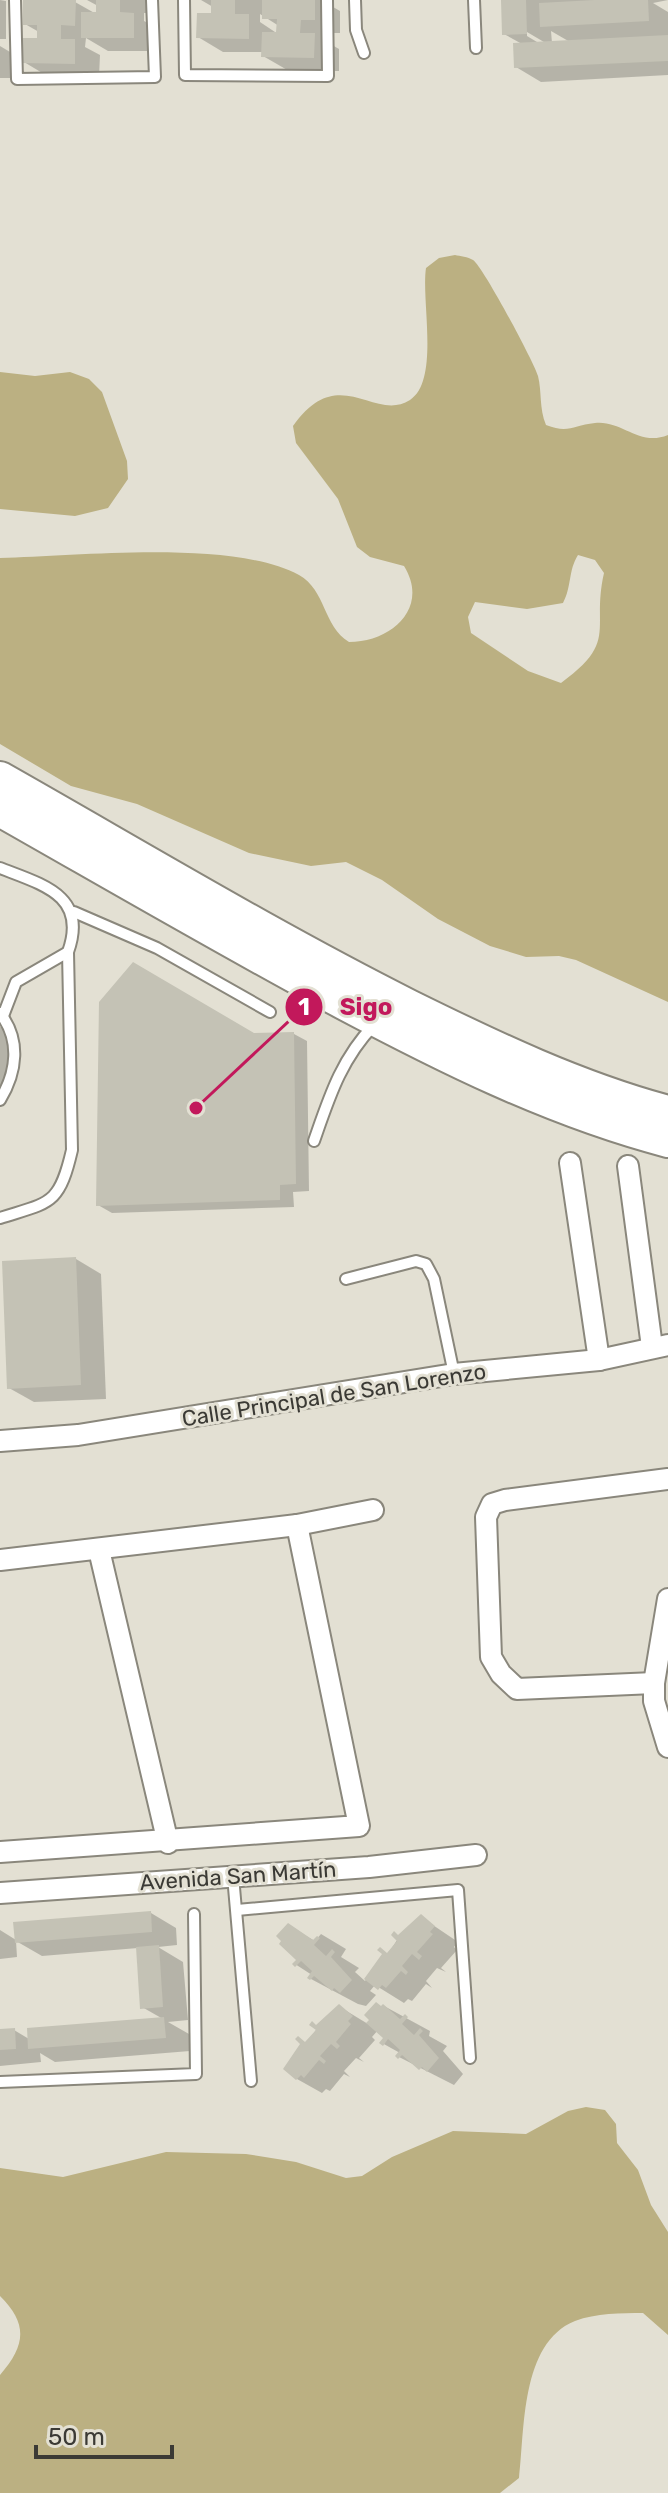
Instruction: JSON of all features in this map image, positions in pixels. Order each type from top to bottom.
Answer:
[{"type":"main road","points":[[0,778],[300,948],[488,1046],[668,1112]]},
{"type":"main road","points":[[0,810],[378,1021],[477,1072],[587,1115],[668,1141]]},
{"type":"street","points":[[570,1163],[599,1360]]},
{"type":"street","points":[[628,1166],[660,1346]]},
{"type":"street","name":"Calle Principal de San Lorenzo","points":[[0,1441],[78,1435],[454,1374],[599,1360],[660,1346]]},
{"type":"street","points":[[654,1683],[517,1689],[501,1674],[491,1657],[486,1517],[492,1504],[505,1500],[668,1479]]},
{"type":"street","points":[[0,1560],[297,1525],[373,1510]]},
{"type":"street","points":[[0,1852],[168,1843],[359,1826],[297,1525]]},
{"type":"street","points":[[99,1550],[168,1843]]},
{"type":"street","points":[[668,1599],[654,1683],[654,1701],[668,1747]]},
{"type":"street","name":"Avenida San Martín","points":[[0,1893],[476,1855]]},
{"type":"lane","points":[[15,0],[17,79],[155,77],[152,0]]},
{"type":"lane","points":[[184,0],[185,75],[328,76],[327,0]]},
{"type":"lane","points":[[355,0],[356,30],[364,53]]},
{"type":"lane","points":[[474,0],[476,48]]},
{"type":"lane","points":[[0,817],[93,862]]},
{"type":"lane","points":[[0,868],[50,891],[74,912],[157,948],[270,1012]]},
{"type":"lane","points":[[0,1218],[36,1209],[54,1197],[66,1176],[72,1150],[68,952],[74,935],[74,912]]},
{"type":"lane","points":[[0,1100],[14,1071],[12,1036],[2,1015],[16,982],[68,952]]},
{"type":"lane","points":[[314,1141],[334,1080],[357,1042],[378,1021]]},
{"type":"lane","points":[[346,1279],[416,1261],[426,1264],[434,1279],[454,1374]]},
{"type":"lane","points":[[233,1876],[251,2081]]},
{"type":"lane","points":[[237,1910],[458,1890],[470,2058]]},
{"type":"lane","points":[[0,2082],[196,2074],[194,1914]]},
{"type":"shaded area","points":[[455,255],[471,259],[486,278],[538,376],[546,425],[566,429],[605,423],[648,438],[668,435],[668,1002],[576,960],[559,956],[526,957],[490,946],[438,919],[382,880],[346,862],[311,866],[249,853],[137,804],[71,786],[0,744],[0,558],[154,552],[235,557],[270,564],[299,575],[315,590],[334,627],[349,642],[379,636],[402,620],[412,596],[411,581],[404,566],[370,557],[357,547],[338,499],[296,443],[293,426],[310,407],[326,398],[341,395],[383,405],[397,405],[410,400],[419,390],[427,358],[426,268],[439,258]],"holes":[[[578,555],[595,560],[604,573],[597,645],[579,669],[561,683],[528,671],[471,633],[468,617],[475,602],[527,609],[563,603]]]},
{"type":"shaded area","points":[[0,372],[35,376],[70,372],[89,379],[102,392],[127,461],[128,479],[108,508],[75,516],[0,509]]},
{"type":"shaded area","points":[[586,2107],[605,2110],[616,2124],[617,2143],[638,2170],[651,2205],[668,2232],[668,2335],[643,2313],[591,2316],[557,2332],[544,2348],[529,2390],[519,2478],[500,2493],[0,2493],[0,2375],[15,2354],[20,2335],[15,2316],[0,2296],[0,2168],[63,2177],[166,2152],[246,2154],[296,2162],[346,2178],[362,2176],[392,2157],[453,2131],[526,2134],[568,2111]]},
{"type":"building","points":[[23,0],[76,0],[75,26],[61,25],[61,39],[75,39],[75,64],[22,63],[22,38],[37,38],[37,25],[23,25]]},
{"type":"building","points":[[96,0],[120,0],[120,12],[134,13],[134,38],[81,38],[81,12],[96,12]]},
{"type":"building","points":[[211,0],[235,0],[235,14],[249,14],[249,39],[196,38],[197,13],[211,13]]},
{"type":"building","points":[[262,0],[315,0],[315,20],[301,20],[300,33],[315,33],[314,58],[261,57],[262,32],[276,32],[277,19],[262,19]]},
{"type":"building","points":[[501,0],[526,0],[527,34],[502,35]]},
{"type":"building","points":[[648,0],[649,21],[540,27],[539,3]]},
{"type":"building","points":[[668,35],[668,61],[514,68],[513,43]]},
{"type":"building","points":[[133,962],[254,1033],[294,1032],[296,1184],[280,1185],[280,1200],[96,1206],[99,1002]]},
{"type":"building","points":[[76,1257],[81,1385],[7,1389],[2,1261]]},
{"type":"building","points":[[151,1911],[152,1932],[15,1943],[13,1922]]},
{"type":"building","points":[[421,1914],[435,1926],[430,1932],[433,1934],[417,1952],[422,1956],[419,1960],[412,1954],[402,1966],[408,1972],[406,1975],[401,1971],[386,1988],[382,1985],[378,1990],[364,1979],[382,1954],[377,1950],[380,1947],[387,1953],[397,1941],[391,1935],[394,1931],[398,1935]]},
{"type":"building","points":[[288,1923],[313,1940],[317,1936],[320,1938],[314,1945],[326,1956],[332,1949],[335,1952],[331,1957],[352,1980],[340,1993],[334,1988],[332,1991],[314,1976],[310,1980],[307,1978],[312,1971],[301,1961],[295,1967],[292,1964],[296,1960],[279,1944],[281,1941],[276,1936]]},
{"type":"building","points":[[159,1945],[163,2007],[140,2009],[136,1947]]},
{"type":"building","points":[[376,2002],[381,2006],[383,2004],[400,2019],[405,2014],[408,2017],[402,2024],[414,2035],[420,2028],[423,2031],[419,2035],[439,2058],[427,2072],[422,2067],[419,2070],[402,2055],[398,2059],[395,2056],[400,2050],[388,2039],[383,2046],[379,2043],[383,2038],[366,2023],[369,2020],[364,2015]]},
{"type":"building","points":[[339,2004],[353,2016],[348,2021],[351,2024],[336,2042],[340,2046],[337,2049],[331,2044],[320,2056],[326,2061],[324,2064],[319,2060],[304,2078],[301,2075],[296,2080],[283,2069],[300,2044],[295,2039],[298,2036],[305,2042],[316,2030],[309,2025],[312,2021],[316,2025]]},
{"type":"building","points":[[164,2017],[166,2038],[28,2049],[27,2028]]},
{"type":"building","points":[[15,2028],[16,2049],[0,2050],[0,2029]]},
{"type":"place","name":"Sigo","points":[[196,1108]]}]
